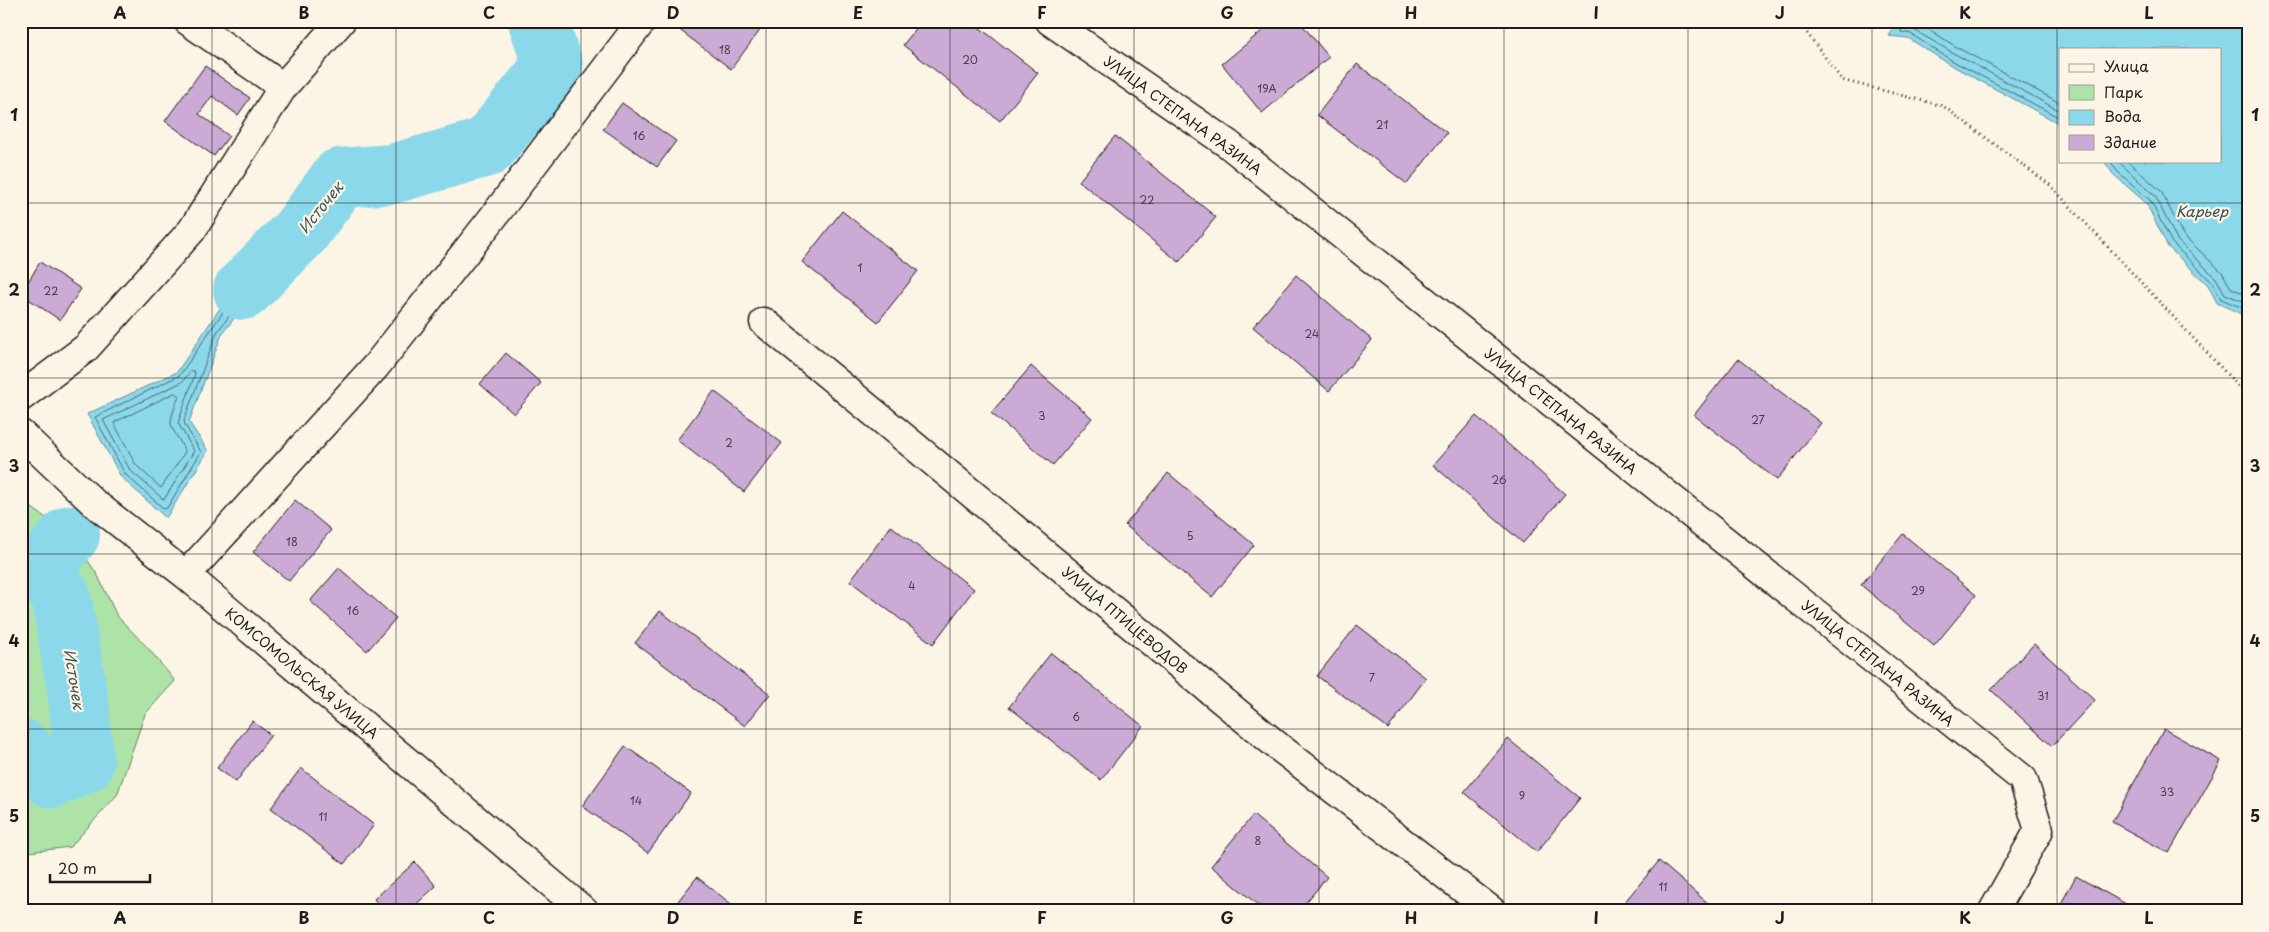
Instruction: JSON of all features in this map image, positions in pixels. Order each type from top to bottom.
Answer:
[{"type":"street","points":[[188,21],[283,87]]},
{"type":"street","points":[[21,397],[86,348],[192,230],[283,87],[340,21]]},
{"type":"street","points":[[186,575],[376,366],[491,220],[642,21]]},
{"type":"street","name":"УЛИЦА СТЕПАНА РАЗИНА","points":[[1050,21],[1236,151],[2023,779],[2039,830],[1993,911]]},
{"type":"street","name":"УЛИЦА ПТИЦЕВОДОВ","points":[[764,322],[1280,748],[1492,911]]},
{"type":"street","name":"КОМСОМОЛЬСКАЯ УЛИЦА","points":[[21,434],[94,503],[186,575],[584,911]]},
{"type":"path","points":[[1798,21],[1842,80],[1943,106],[2050,184],[2240,388],[2248,391]]},
{"type":"green space","points":[[25,503],[70,535],[97,574],[117,616],[148,648],[175,681],[145,714],[117,795],[70,847],[21,853],[21,505]]},
{"type":"water","name":"Карьер","points":[[1896,21],[2248,21],[2248,317],[2217,303],[2208,285],[2168,247],[2146,203],[2113,174],[2105,162],[2222,162],[2222,48],[2059,48],[2059,123],[1949,64],[1908,38],[1889,36],[1897,23]]},
{"type":"water","points":[[301,231],[222,334],[189,422],[208,451],[166,518],[121,477],[87,414],[177,372],[231,292]]},
{"type":"building","points":[[682,21],[767,21],[731,69],[677,28]]},
{"type":"building","points":[[922,21],[971,21],[1038,73],[1000,121],[903,45]]},
{"type":"building","points":[[1274,21],[1299,21],[1329,57],[1262,113],[1222,64]]},
{"type":"building","points":[[1357,64],[1447,133],[1407,184],[1317,115]]},
{"type":"building","points":[[205,66],[250,98],[238,115],[212,96],[199,114],[229,136],[214,156],[165,121]]},
{"type":"building","points":[[622,103],[676,141],[657,167],[603,129]]},
{"type":"building","points":[[1115,136],[1216,217],[1179,262],[1079,181]]},
{"type":"building","points":[[842,211],[918,271],[878,322],[802,262]]},
{"type":"building","points":[[40,262],[81,289],[60,320],[21,294]]},
{"type":"building","points":[[1296,275],[1372,340],[1329,391],[1253,327]]},
{"type":"building","points":[[506,353],[541,383],[514,414],[480,384]]},
{"type":"building","points":[[1738,359],[1821,423],[1777,480],[1694,415]]},
{"type":"building","points":[[1031,366],[1092,418],[1053,465],[991,413]]},
{"type":"building","points":[[714,391],[782,443],[744,492],[677,440]]},
{"type":"building","points":[[1476,416],[1565,494],[1523,543],[1433,465]]},
{"type":"building","points":[[1168,473],[1254,545],[1212,597],[1125,525]]},
{"type":"building","points":[[295,500],[331,530],[289,581],[253,552]]},
{"type":"building","points":[[891,526],[974,589],[933,644],[850,581]]},
{"type":"building","points":[[1903,534],[1976,595],[1934,646],[1861,585]]},
{"type":"building","points":[[339,568],[396,618],[367,651],[310,601]]},
{"type":"building","points":[[660,611],[770,694],[745,726],[635,643]]},
{"type":"building","points":[[1357,625],[1426,678],[1388,729],[1317,676]]},
{"type":"building","points":[[2034,644],[2095,700],[2052,746],[1991,690]]},
{"type":"building","points":[[1051,653],[1143,726],[1101,780],[1009,707]]},
{"type":"building","points":[[252,721],[271,735],[236,782],[217,768]]},
{"type":"building","points":[[2164,729],[2221,761],[2169,853],[2112,822]]},
{"type":"building","points":[[1508,739],[1580,798],[1537,852],[1464,792]]},
{"type":"building","points":[[625,746],[691,793],[648,853],[582,806]]},
{"type":"building","points":[[301,768],[374,825],[344,864],[271,808]]},
{"type":"building","points":[[1253,815],[1327,877],[1299,911],[1265,911],[1211,866]]},
{"type":"building","points":[[1659,861],[1717,911],[1617,911]]},
{"type":"building","points":[[415,862],[436,886],[409,911],[384,911],[374,899]]},
{"type":"building","points":[[2076,876],[2133,908],[2131,911],[2057,911]]},
{"type":"building","points":[[697,877],[740,911],[671,910]]},
{"type":"waterway","name":"Источек","points":[[243,290],[301,231],[340,178],[392,174],[487,147],[553,66],[538,21]]},
{"type":"waterway","name":"Источек","points":[[21,748],[52,778],[84,763],[79,703],[61,597],[42,569],[70,535]]}]
